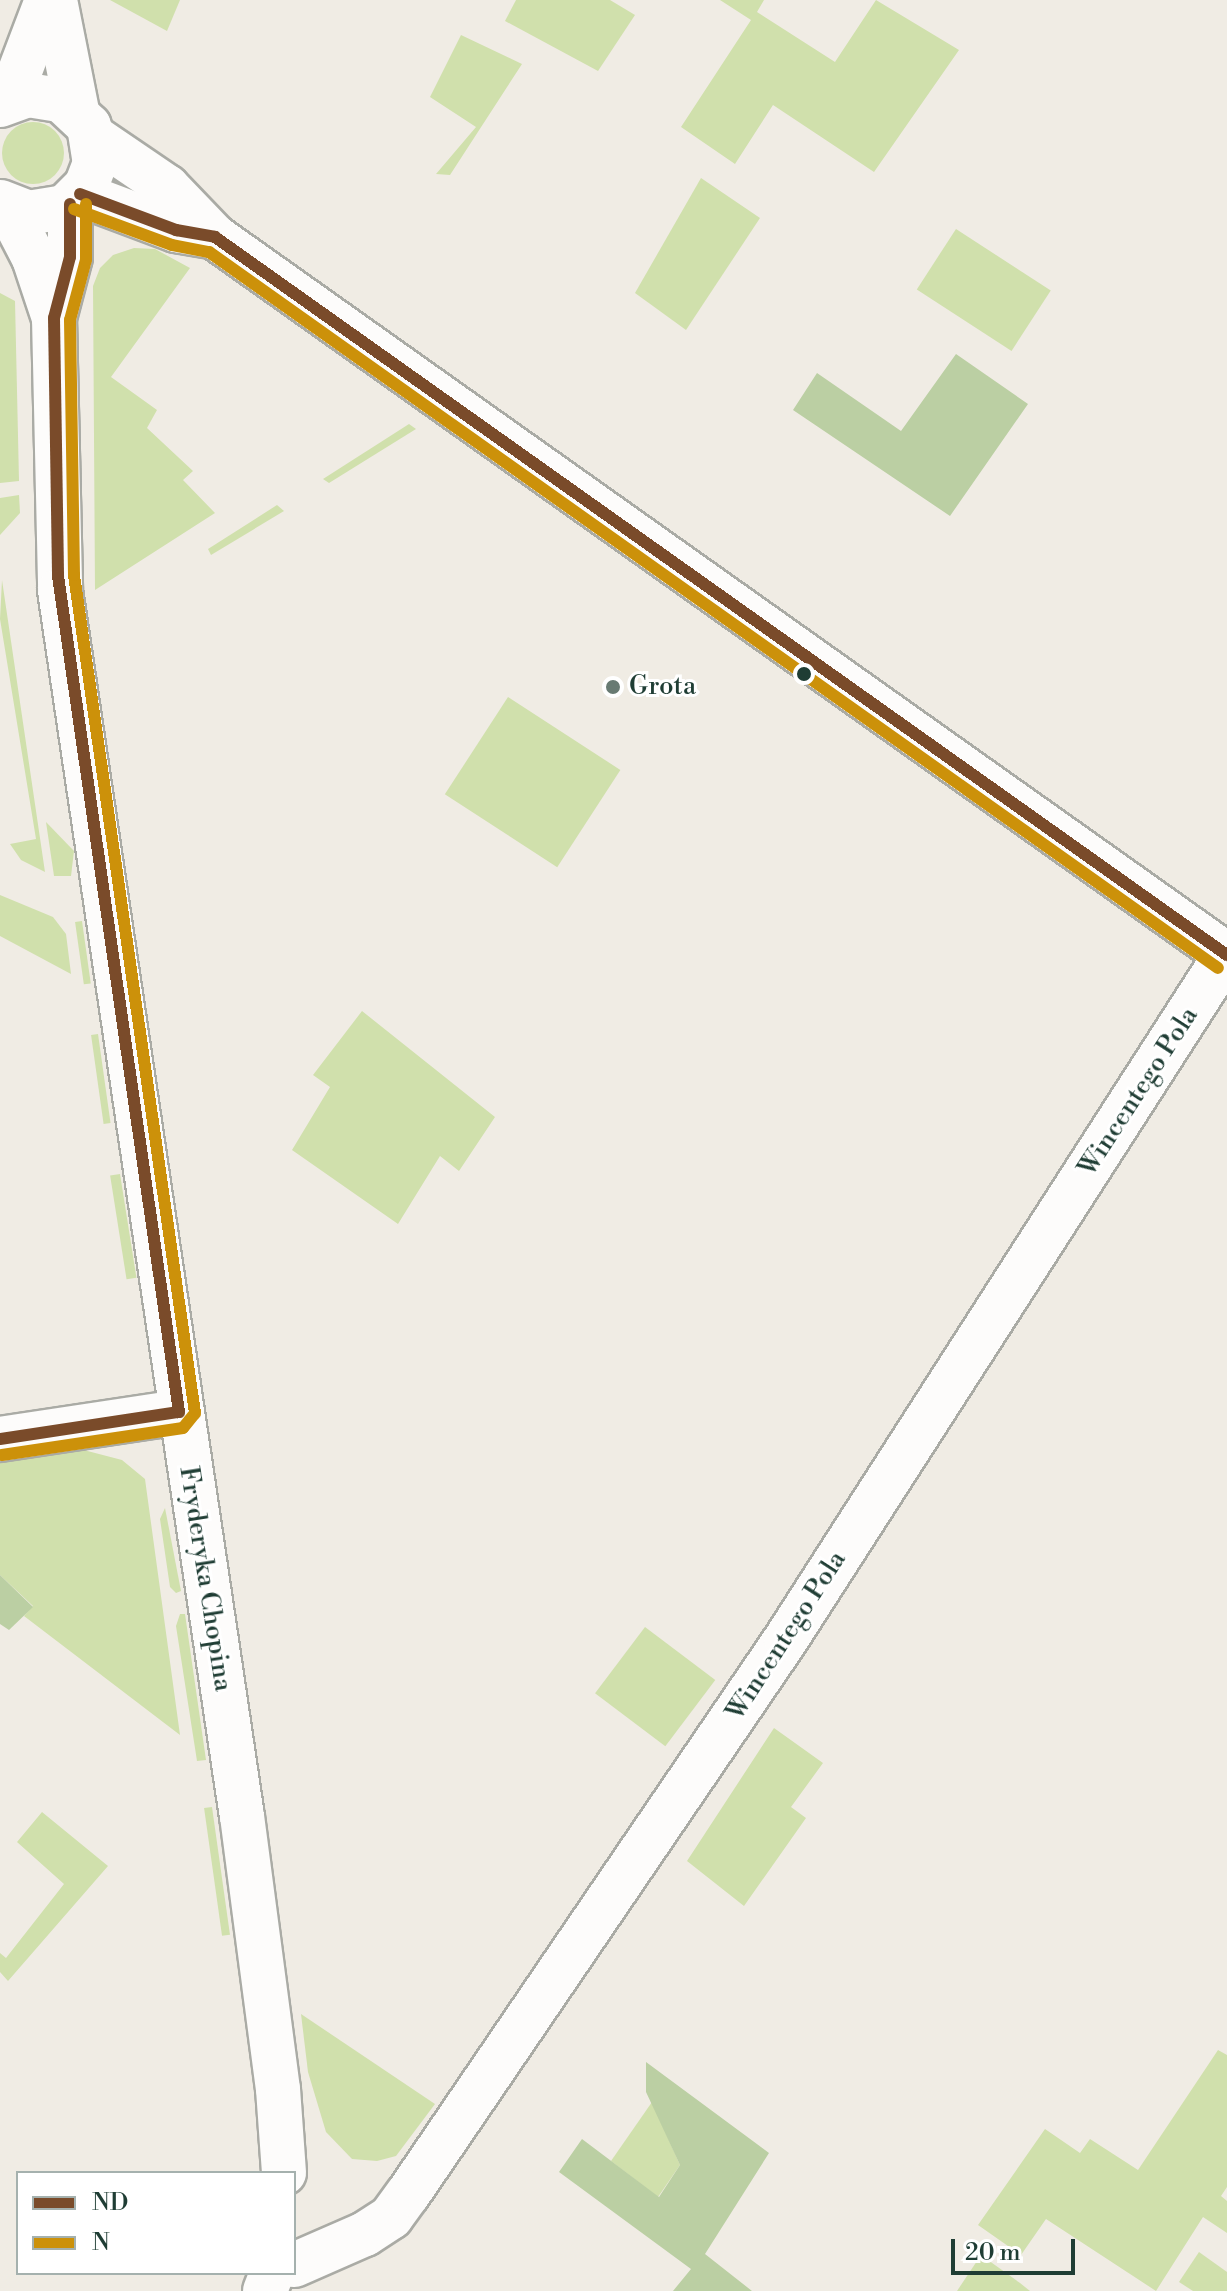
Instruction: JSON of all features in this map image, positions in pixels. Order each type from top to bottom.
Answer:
[{"type":"street","points":[[5,103],[47,0]]},
{"type":"street","points":[[54,318],[70,257],[75,199],[95,163],[55,0]]},
{"type":"street","points":[[5,103],[43,95],[85,124],[167,187],[215,237],[1227,954]]},
{"type":"street","points":[[3,204],[45,213],[75,199],[176,230],[215,237]]},
{"type":"street","points":[[3,204],[34,258],[54,318]]},
{"type":"street","name":"Fryderyka Chopina","points":[[54,318],[58,576],[179,1412],[244,1831],[278,2089],[284,2171]]},
{"type":"street","name":"Wincentego Pola","points":[[296,2267],[365,2234],[391,2217],[408,2194],[786,1639],[1227,954]]},
{"type":"street","points":[[0,1439],[179,1412]]},
{"type":"green space","points":[[110,0],[180,0],[167,31]]},
{"type":"green space","points":[[516,0],[610,0],[635,15],[598,71],[505,21]]},
{"type":"green space","points":[[720,0],[764,0],[757,12],[835,62],[876,0],[959,50],[874,172],[773,105],[735,164],[681,127],[751,20]]},
{"type":"green space","points":[[461,35],[522,64],[450,175],[436,174],[476,127],[430,97]]},
{"type":"green space","points":[[33,122],[55,131],[64,153],[55,175],[33,184],[11,175],[2,153],[11,131]]},
{"type":"green space","points":[[701,178],[760,218],[686,330],[635,293]]},
{"type":"green space","points":[[956,229],[1051,291],[1012,351],[917,289]]},
{"type":"green space","points":[[134,248],[155,249],[190,268],[111,377],[157,410],[147,428],[193,471],[183,480],[215,513],[95,590],[93,286],[100,268],[113,255]]},
{"type":"green space","points":[[0,293],[15,301],[19,481],[0,483]]},
{"type":"green space","points":[[956,354],[1028,404],[950,516],[793,410],[817,373],[901,431]]},
{"type":"green space","points":[[409,424],[416,429],[329,483],[323,479]]},
{"type":"green space","points":[[19,495],[20,513],[0,535],[0,498]]},
{"type":"green space","points":[[277,505],[284,511],[211,555],[208,549]]},
{"type":"green space","points":[[2,580],[45,872],[21,860],[10,844],[36,839],[0,619]]},
{"type":"green space","points":[[508,697],[620,770],[557,867],[445,794]]},
{"type":"green space","points":[[46,822],[74,851],[71,876],[54,876]]},
{"type":"green space","points":[[0,895],[53,917],[66,934],[71,974],[0,936]]},
{"type":"green space","points":[[82,921],[91,983],[84,984],[75,922]]},
{"type":"green space","points":[[362,1011],[495,1117],[459,1171],[440,1156],[398,1224],[292,1150],[330,1087],[313,1075]]},
{"type":"green space","points":[[98,1034],[111,1123],[104,1124],[91,1035]]},
{"type":"green space","points":[[120,1174],[136,1278],[127,1279],[110,1176]]},
{"type":"green space","points":[[76,1448],[122,1460],[145,1479],[180,1735],[24,1616],[33,1606],[0,1575],[0,1457]]},
{"type":"green space","points":[[165,1508],[181,1591],[176,1593],[170,1587],[160,1519]]},
{"type":"green space","points":[[0,1575],[33,1607],[9,1630],[0,1624]]},
{"type":"green space","points":[[180,1614],[185,1614],[206,1760],[197,1761],[176,1626]]},
{"type":"green space","points":[[645,1627],[715,1680],[665,1746],[595,1693]]},
{"type":"green space","points":[[774,1728],[823,1763],[791,1807],[806,1818],[744,1906],[687,1861]]},
{"type":"green space","points":[[212,1807],[230,1935],[222,1936],[204,1808]]},
{"type":"green space","points":[[42,1812],[108,1866],[8,1981],[0,1972],[0,1953],[6,1958],[64,1884],[17,1842]]},
{"type":"green space","points":[[301,2014],[435,2104],[396,2156],[377,2161],[352,2159],[326,2132],[308,2072]]},
{"type":"green space","points":[[1218,2050],[1227,2055],[1227,2187],[1221,2196],[1227,2201],[1227,2233],[1203,2217],[1156,2291],[1046,2219],[1021,2255],[978,2225],[1045,2129],[1080,2153],[1090,2139],[1138,2170]]},
{"type":"green space","points":[[646,2062],[769,2153],[705,2254],[752,2291],[673,2291],[691,2269],[559,2172],[582,2139],[659,2197],[680,2165],[646,2092]]},
{"type":"green space","points":[[652,2102],[680,2165],[658,2197],[611,2161]]},
{"type":"green space","points":[[1199,2252],[1227,2272],[1227,2291],[1193,2291],[1179,2282]]},
{"type":"green space","points":[[981,2255],[1020,2283],[1030,2291],[957,2291]]},
{"type":"transit line","name":"ND","points":[[80,194],[176,230],[215,237],[1227,955]]},
{"type":"transit line","name":"ND","points":[[70,204],[70,257],[54,318],[58,576],[179,1412]]},
{"type":"transit line","name":"N","points":[[2,1455],[183,1428],[195,1413],[74,575],[70,320],[86,260],[86,204]]},
{"type":"transit line","name":"N","points":[[74,209],[172,245],[209,252],[1218,968]]},
{"type":"transit line","name":"ND","points":[[0,1439],[179,1412]]},
{"type":"place","name":"Grota","points":[[613,687]]}]
